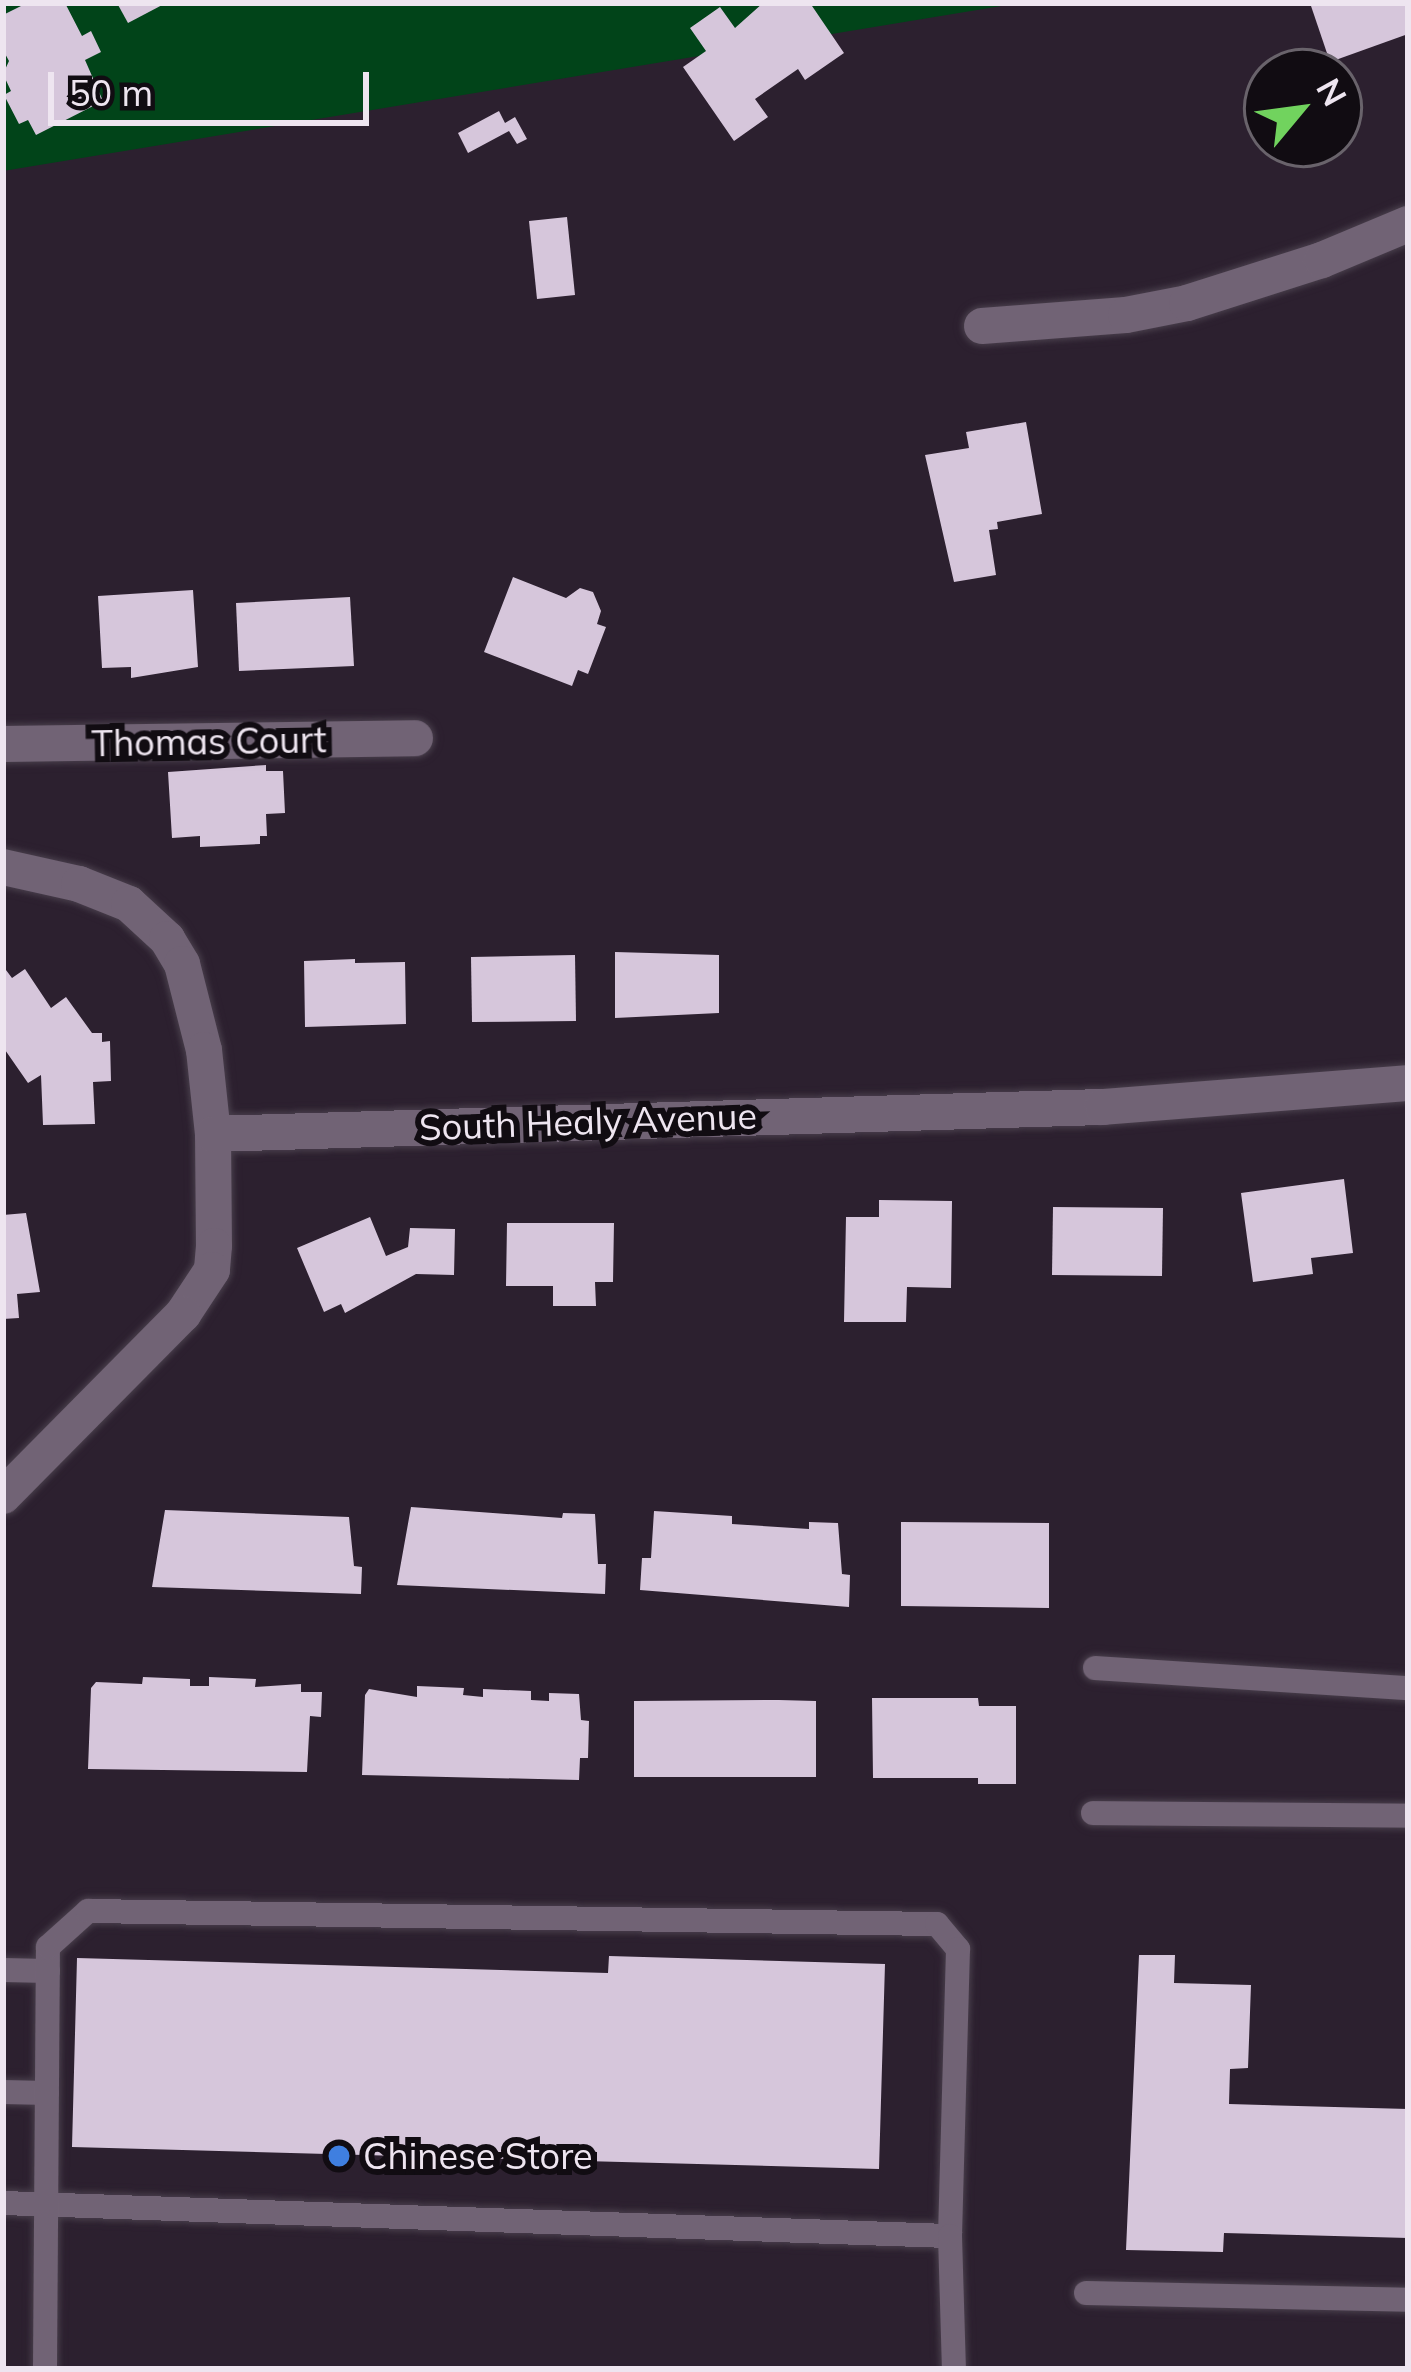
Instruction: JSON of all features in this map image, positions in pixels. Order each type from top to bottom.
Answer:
[{"type":"street","points":[[982,326],[1126,315],[1187,303],[1322,260],[1408,224]]},
{"type":"street","name":"Thomas Court","points":[[3,744],[415,738]]},
{"type":"street","points":[[3,867],[106,893],[129,904],[167,939],[182,964],[198,1018],[213,1134],[214,1246],[212,1270],[201,1290],[3,1496]]},
{"type":"street","name":"South Healy Avenue","points":[[213,1134],[1103,1107],[1408,1083]]},
{"type":"lane","points":[[1095,1668],[1408,1688]]},
{"type":"lane","points":[[1094,1813],[1408,1816]]},
{"type":"lane","points":[[45,2369],[48,1947],[88,1911],[937,1924],[958,1949],[950,2236],[954,2369]]},
{"type":"lane","points":[[3,1970],[48,1971]]},
{"type":"lane","points":[[3,2092],[46,2093]]},
{"type":"lane","points":[[3,2203],[950,2236]]},
{"type":"lane","points":[[1086,2293],[1408,2300]]},
{"type":"green space","points":[[3,3],[1020,3],[3,171]]},
{"type":"building","points":[[27,3],[65,3],[82,36],[91,31],[101,52],[85,60],[103,101],[36,135],[28,120],[19,124],[4,95],[11,91],[3,74],[9,61],[3,50],[3,15]]},
{"type":"building","points":[[117,3],[166,3],[128,23]]},
{"type":"building","points":[[763,3],[810,3],[844,53],[805,80],[798,69],[755,99],[768,117],[734,141],[683,67],[706,51],[690,28],[720,7],[735,28]]},
{"type":"building","points":[[1310,3],[1408,3],[1408,34],[1363,50],[1325,48]]},
{"type":"building","points":[[499,111],[505,123],[515,117],[527,139],[517,144],[509,131],[468,153],[458,133]]},
{"type":"building","points":[[567,217],[575,295],[537,299],[529,221]]},
{"type":"building","points":[[1026,422],[1042,514],[997,522],[998,529],[989,530],[996,575],[954,582],[925,455],[969,448],[966,432]]},
{"type":"building","points":[[513,577],[566,598],[580,588],[593,592],[601,611],[597,624],[606,627],[588,674],[578,670],[572,686],[484,652]]},
{"type":"building","points":[[193,590],[198,667],[131,678],[131,667],[102,668],[98,596]]},
{"type":"building","points":[[350,597],[354,666],[239,671],[236,603]]},
{"type":"building","points":[[266,765],[266,771],[283,771],[285,813],[266,814],[267,836],[260,836],[260,844],[200,847],[200,836],[172,838],[168,772]]},
{"type":"building","points":[[615,952],[719,955],[719,1013],[615,1018]]},
{"type":"building","points":[[575,955],[576,1021],[472,1022],[471,957]]},
{"type":"building","points":[[355,959],[355,963],[405,962],[406,1024],[305,1027],[304,961]]},
{"type":"building","points":[[3,966],[12,978],[25,969],[51,1008],[66,997],[92,1033],[102,1033],[102,1042],[110,1041],[111,1081],[93,1082],[95,1124],[43,1125],[41,1075],[28,1083],[3,1047]]},
{"type":"building","points":[[1344,1179],[1353,1253],[1311,1258],[1313,1274],[1253,1282],[1241,1193]]},
{"type":"building","points":[[879,1200],[952,1201],[951,1288],[907,1287],[906,1322],[844,1322],[846,1217],[879,1217]]},
{"type":"building","points":[[1053,1207],[1163,1208],[1162,1276],[1052,1275]]},
{"type":"building","points":[[26,1213],[40,1292],[17,1294],[19,1318],[3,1319],[3,1215]]},
{"type":"building","points":[[370,1217],[386,1256],[408,1247],[410,1228],[455,1229],[454,1275],[416,1274],[345,1313],[341,1304],[324,1312],[297,1248]]},
{"type":"building","points":[[507,1223],[614,1223],[613,1282],[595,1282],[596,1306],[553,1306],[553,1286],[506,1286]]},
{"type":"building","points":[[411,1507],[562,1518],[563,1513],[595,1514],[598,1564],[606,1564],[605,1594],[397,1585]]},
{"type":"building","points":[[165,1510],[349,1517],[354,1566],[362,1567],[361,1594],[152,1587]]},
{"type":"building","points":[[654,1511],[732,1516],[732,1524],[809,1529],[809,1522],[838,1523],[842,1574],[850,1575],[849,1607],[640,1590],[642,1558],[651,1558]]},
{"type":"building","points":[[901,1522],[1049,1523],[1049,1608],[901,1606]]},
{"type":"building","points":[[143,1677],[190,1679],[190,1686],[209,1686],[209,1677],[256,1679],[255,1687],[301,1684],[301,1692],[322,1692],[321,1717],[310,1716],[307,1772],[88,1769],[91,1688],[96,1682],[142,1684]]},
{"type":"building","points":[[417,1686],[464,1688],[463,1695],[483,1697],[483,1689],[531,1691],[531,1700],[549,1701],[549,1693],[579,1694],[581,1720],[589,1721],[588,1758],[580,1758],[579,1780],[362,1775],[365,1695],[369,1689],[417,1697]]},
{"type":"building","points":[[872,1698],[978,1698],[979,1706],[1016,1706],[1016,1784],[978,1784],[978,1778],[873,1778]]},
{"type":"building","points":[[634,1701],[816,1701],[816,1777],[634,1777]]},
{"type":"building","points":[[1139,1955],[1175,1955],[1174,1983],[1251,1985],[1248,2068],[1230,2069],[1229,2104],[1408,2109],[1408,2238],[1224,2233],[1223,2252],[1126,2250]]},
{"type":"building","points":[[609,1956],[885,1964],[879,2169],[72,2147],[77,1958],[608,1973]]},
{"type":"place","name":"Chinese Store","points":[[339,2156]]}]
